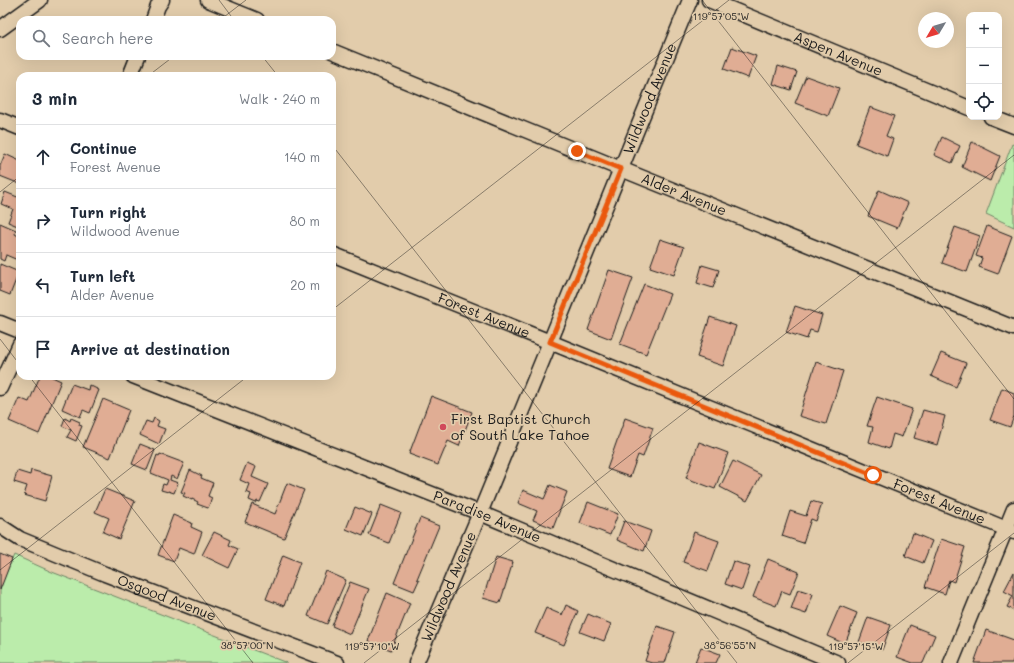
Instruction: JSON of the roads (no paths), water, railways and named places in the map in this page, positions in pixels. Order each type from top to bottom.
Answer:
[{"type":"street","points":[[18,16],[40,0]]},
{"type":"street","points":[[154,16],[162,0]]},
{"type":"street","points":[[208,0],[247,16]]},
{"type":"street","name":"Wildwood Avenue","points":[[416,663],[480,513],[690,0]]},
{"type":"street","name":"Aspen Avenue","points":[[708,0],[966,107]]},
{"type":"street","points":[[0,29],[16,17]]},
{"type":"street","name":"Alder Avenue","points":[[336,53],[1014,328]]},
{"type":"street","points":[[132,72],[136,60]]},
{"type":"street","points":[[0,120],[16,126]]},
{"type":"street","points":[[999,120],[1014,126]]},
{"type":"street","name":"Forest Avenue","points":[[336,256],[1010,531]]},
{"type":"street","points":[[0,323],[16,329]]},
{"type":"street","points":[[0,388],[16,353]]},
{"type":"street","name":"Paradise Avenue","points":[[143,380],[480,513],[838,663]]},
{"type":"street","points":[[951,663],[1010,531],[1014,509]]},
{"type":"street","name":"Osgood Avenue","points":[[0,526],[20,539],[105,574],[337,663]]},
{"type":"place","name":"First Baptist Church of South Lake Tahoe","points":[[443,427]]}]
